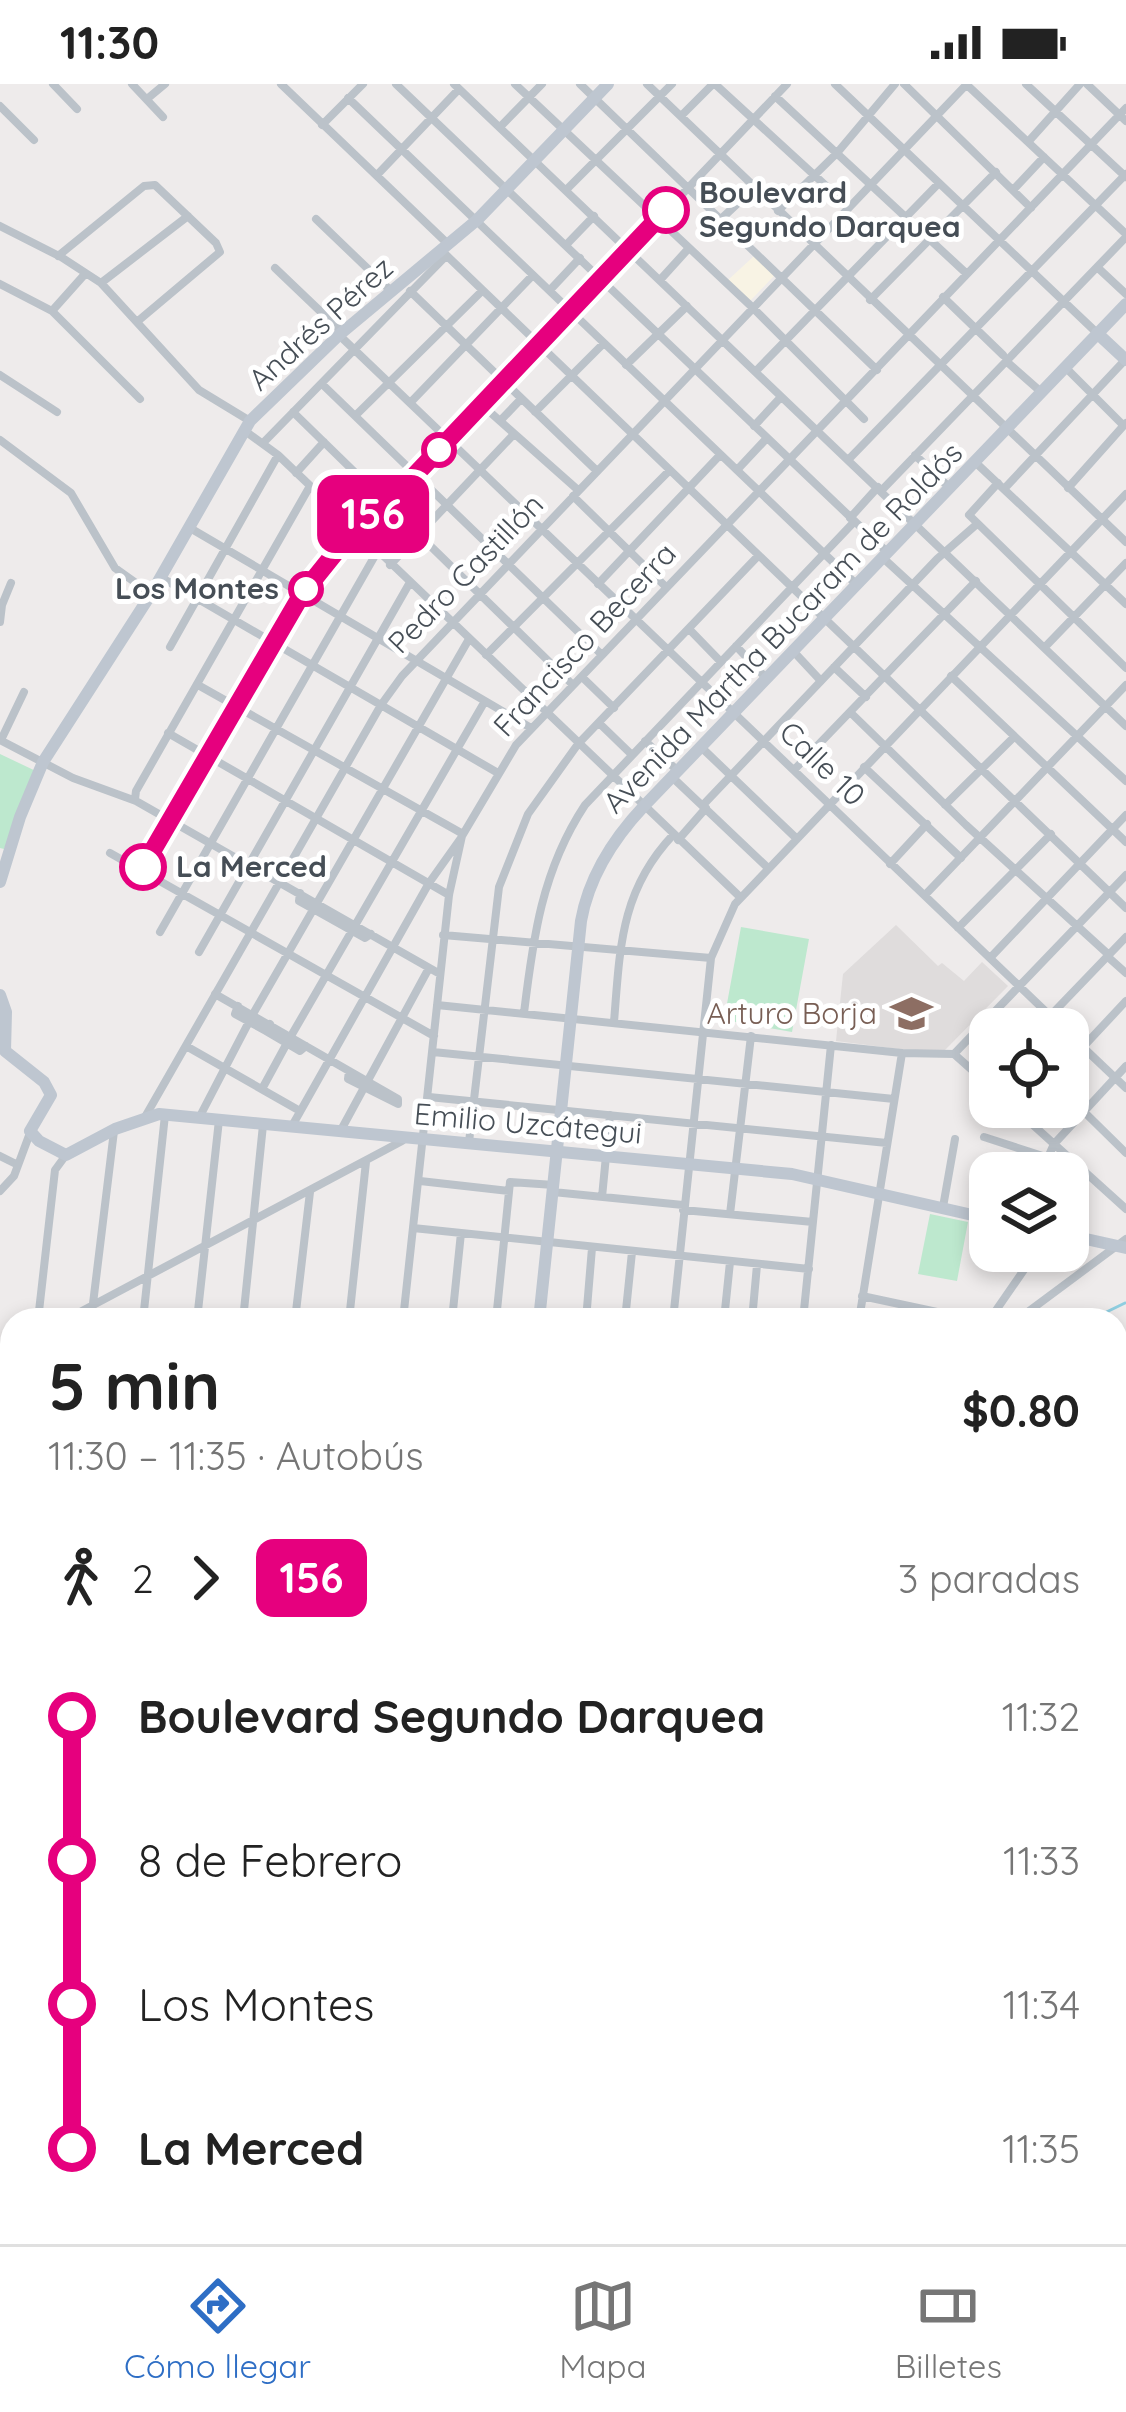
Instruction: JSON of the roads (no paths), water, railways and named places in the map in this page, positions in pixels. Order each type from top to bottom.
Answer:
[{"type":"street","points":[[53,84],[76,110]]},
{"type":"street","points":[[132,84],[163,117]]},
{"type":"street","points":[[147,99],[165,84]]},
{"type":"street","points":[[280,84],[377,175],[482,291],[568,376],[1126,908]]},
{"type":"street","points":[[322,124],[363,84]]},
{"type":"street","points":[[396,84],[914,584],[1126,781]]},
{"type":"street","points":[[514,84],[864,418]]},
{"type":"street","points":[[500,128],[542,84]]},
{"type":"street","points":[[580,84],[877,370]]},
{"type":"street","name":"Andrés Pérez","points":[[0,882],[3,862],[44,762],[151,594],[247,425],[340,333],[446,251],[608,84]]},
{"type":"street","points":[[646,84],[1126,542]]},
{"type":"street","points":[[567,190],[672,84]]},
{"type":"street","points":[[681,116],[714,84],[848,206]]},
{"type":"street","points":[[142,869],[302,594],[356,531],[415,475],[787,84]]},
{"type":"street","points":[[835,84],[1126,360],[1035,456],[969,515],[1126,668]]},
{"type":"street","points":[[778,212],[900,84],[937,114],[1030,208]]},
{"type":"street","points":[[524,1013],[542,896],[562,841],[610,776],[1004,358],[1126,236],[966,84]]},
{"type":"street","name":"Pedro Castillón","points":[[145,1117],[381,705],[417,658],[966,84]]},
{"type":"street","points":[[848,460],[1125,176],[1026,84]]},
{"type":"street","points":[[1028,142],[1084,84],[1124,114]]},
{"type":"street","points":[[377,175],[456,86],[1126,726]]},
{"type":"street","points":[[776,96],[968,274]]},
{"type":"street","points":[[348,98],[857,585]]},
{"type":"street","points":[[0,106],[34,140]]},
{"type":"street","name":"Francisco Becerra","points":[[404,1308],[449,895],[463,835],[498,773],[531,728],[665,586],[1124,114]]},
{"type":"street","points":[[1013,190],[1044,157]]},
{"type":"street","points":[[870,300],[996,172]]},
{"type":"street","points":[[58,256],[149,183],[216,243],[220,252],[138,320]]},
{"type":"street","points":[[756,371],[939,183]]},
{"type":"street","points":[[721,219],[754,188]]},
{"type":"street","points":[[101,284],[188,216]]},
{"type":"street","points":[[566,245],[595,216]]},
{"type":"street","points":[[316,219],[391,290]]},
{"type":"street","points":[[0,226],[101,284],[199,391],[247,425],[740,896]]},
{"type":"street","points":[[659,280],[689,248]]},
{"type":"street","points":[[263,443],[446,251]]},
{"type":"street","points":[[550,290],[580,258]]},
{"type":"street","points":[[1097,267],[1126,294]]},
{"type":"street","name":"Calle 10","points":[[275,268],[388,383],[1041,1008]]},
{"type":"street","points":[[52,311],[85,274]]},
{"type":"street","points":[[410,403],[533,275]]},
{"type":"street","points":[[0,284],[52,311],[140,400]]},
{"type":"street","points":[[410,291],[597,471]]},
{"type":"street","points":[[356,415],[482,291]]},
{"type":"street","points":[[944,297],[1040,392]]},
{"type":"street","name":"Avenida Martha Bucaram de Roldós","points":[[540,1308],[583,910],[597,871],[644,806],[1126,304]]},
{"type":"street","points":[[626,365],[687,306]]},
{"type":"street","points":[[535,412],[604,343]]},
{"type":"street","points":[[1065,367],[1125,425],[1068,488]]},
{"type":"street","points":[[0,391],[4,379],[57,412]]},
{"type":"street","points":[[322,384],[601,654]]},
{"type":"street","points":[[754,426],[782,397]]},
{"type":"street","points":[[500,421],[521,399]]},
{"type":"street","points":[[482,405],[665,586]]},
{"type":"street","points":[[293,412],[573,685]]},
{"type":"street","points":[[390,565],[514,434]]},
{"type":"street","points":[[737,470],[767,438]]},
{"type":"street","points":[[0,440],[70,493],[120,574],[151,594]]},
{"type":"street","points":[[296,473],[324,442]]},
{"type":"street","points":[[170,647],[278,455]]},
{"type":"street","points":[[598,584],[720,455]]},
{"type":"street","points":[[915,455],[950,488]]},
{"type":"street","points":[[975,462],[1126,604]]},
{"type":"street","points":[[486,655],[669,472]]},
{"type":"street","points":[[136,801],[136,791],[168,733],[310,486]]},
{"type":"street","points":[[674,1308],[711,958],[740,896],[1126,494]]},
{"type":"street","points":[[614,1022],[620,952],[636,886],[730,775],[977,524]]},
{"type":"street","points":[[190,528],[531,728]]},
{"type":"street","points":[[160,932],[377,552]]},
{"type":"street","points":[[469,1142],[490,940],[499,887],[514,845],[543,789],[578,744],[758,556]]},
{"type":"street","points":[[1046,646],[1126,563]]},
{"type":"street","points":[[161,577],[498,773]]},
{"type":"street","points":[[794,770],[976,581]]},
{"type":"street","points":[[0,622],[11,583]]},
{"type":"street","points":[[199,952],[409,584]]},
{"type":"street","points":[[690,630],[721,662]]},
{"type":"street","points":[[200,1118],[251,1018],[469,639]]},
{"type":"street","points":[[736,646],[766,678]]},
{"type":"street","points":[[794,651],[821,681]]},
{"type":"street","points":[[834,667],[866,697]]},
{"type":"street","points":[[582,676],[614,708]]},
{"type":"street","points":[[951,676],[1126,842]]},
{"type":"street","points":[[198,685],[463,835],[429,883],[292,1126]]},
{"type":"street","points":[[925,895],[1126,685]]},
{"type":"street","points":[[24,692],[0,740],[172,820],[440,974]]},
{"type":"street","points":[[262,1089],[484,700]]},
{"type":"street","points":[[851,713],[1126,974]]},
{"type":"street","points":[[599,723],[631,754]]},
{"type":"street","points":[[168,733],[449,895]]},
{"type":"street","points":[[945,805],[1013,737]]},
{"type":"street","points":[[645,741],[768,868]]},
{"type":"street","points":[[701,747],[796,838]]},
{"type":"street","points":[[864,767],[961,857]]},
{"type":"street","points":[[990,958],[1126,815]]},
{"type":"street","points":[[890,864],[927,824]]},
{"type":"street","points":[[958,928],[1051,834]]},
{"type":"street","points":[[110,853],[434,1036]]},
{"type":"street","points":[[999,1008],[1126,875]]},
{"type":"street","points":[[443,934],[711,958]]},
{"type":"street","points":[[1058,1008],[1126,938]]},
{"type":"street","points":[[341,1130],[429,968]]},
{"type":"street","points":[[215,994],[349,1071],[365,1085]]},
{"type":"street","points":[[0,995],[7,1012],[5,1051],[44,1082],[51,1094],[18,1165],[0,1191]]},
{"type":"street","points":[[1089,1041],[1126,1001]]},
{"type":"street","points":[[437,1005],[902,1053],[954,1054],[969,1067]]},
{"type":"street","points":[[730,1214],[751,1036]]},
{"type":"street","points":[[954,1054],[969,1039]]},
{"type":"street","points":[[804,1308],[831,1045]]},
{"type":"street","points":[[186,1046],[300,1111]]},
{"type":"street","points":[[433,1052],[894,1100]]},
{"type":"street","points":[[860,1308],[902,1053]]},
{"type":"street","name":"Calle 10","points":[[1089,1053],[1126,1088]]},
{"type":"street","points":[[1089,1105],[1126,1066]]},
{"type":"street","points":[[429,1096],[887,1143]]},
{"type":"street","points":[[143,1308],[165,1115]]},
{"type":"street","name":"Emilio Uzcátegui","points":[[66,1155],[115,1129],[165,1115],[736,1167],[816,1177],[969,1215]]},
{"type":"street","points":[[602,1197],[610,1115]]},
{"type":"street","points":[[1089,1118],[1126,1154]]},
{"type":"street","points":[[198,1308],[219,1120]]},
{"type":"street","points":[[244,1308],[263,1123]]},
{"type":"street","points":[[1036,1128],[1126,1209]]},
{"type":"street","points":[[1051,1152],[1068,1128]]},
{"type":"street","points":[[92,1308],[115,1129]]},
{"type":"street","points":[[30,1131],[66,1155],[56,1170],[39,1308]]},
{"type":"street","points":[[85,1308],[410,1137]]},
{"type":"street","points":[[984,1137],[1030,1152]]},
{"type":"street","points":[[943,1209],[955,1139]]},
{"type":"street","points":[[0,1156],[18,1165]]},
{"type":"street","points":[[350,1308],[366,1160]]},
{"type":"street","points":[[497,1308],[513,1180],[602,1197],[813,1222]]},
{"type":"street","points":[[420,1181],[509,1191]]},
{"type":"street","points":[[296,1308],[310,1191]]},
{"type":"street","points":[[413,1228],[809,1269]]},
{"type":"street","points":[[453,1308],[461,1233]]},
{"type":"street","points":[[1089,1238],[1124,1244]]},
{"type":"street","points":[[1034,1308],[1124,1244]]},
{"type":"street","points":[[587,1308],[592,1248]]},
{"type":"street","points":[[626,1308],[632,1252]]},
{"type":"street","points":[[725,1308],[730,1262]]},
{"type":"street","points":[[753,1308],[757,1264]]},
{"type":"street","points":[[997,1308],[1022,1272]]},
{"type":"street","points":[[862,1296],[918,1308]]},
{"type":"waterway","points":[[1115,1308],[1125,1303]]},
{"type":"place","name":"Boulevard Segundo Darquea","points":[[666,210]]},
{"type":"place","name":"Los Montes","points":[[306,589]]},
{"type":"place","name":"La Merced","points":[[143,867]]},
{"type":"place","name":"Arturo Borja","points":[[911,1014]]}]
